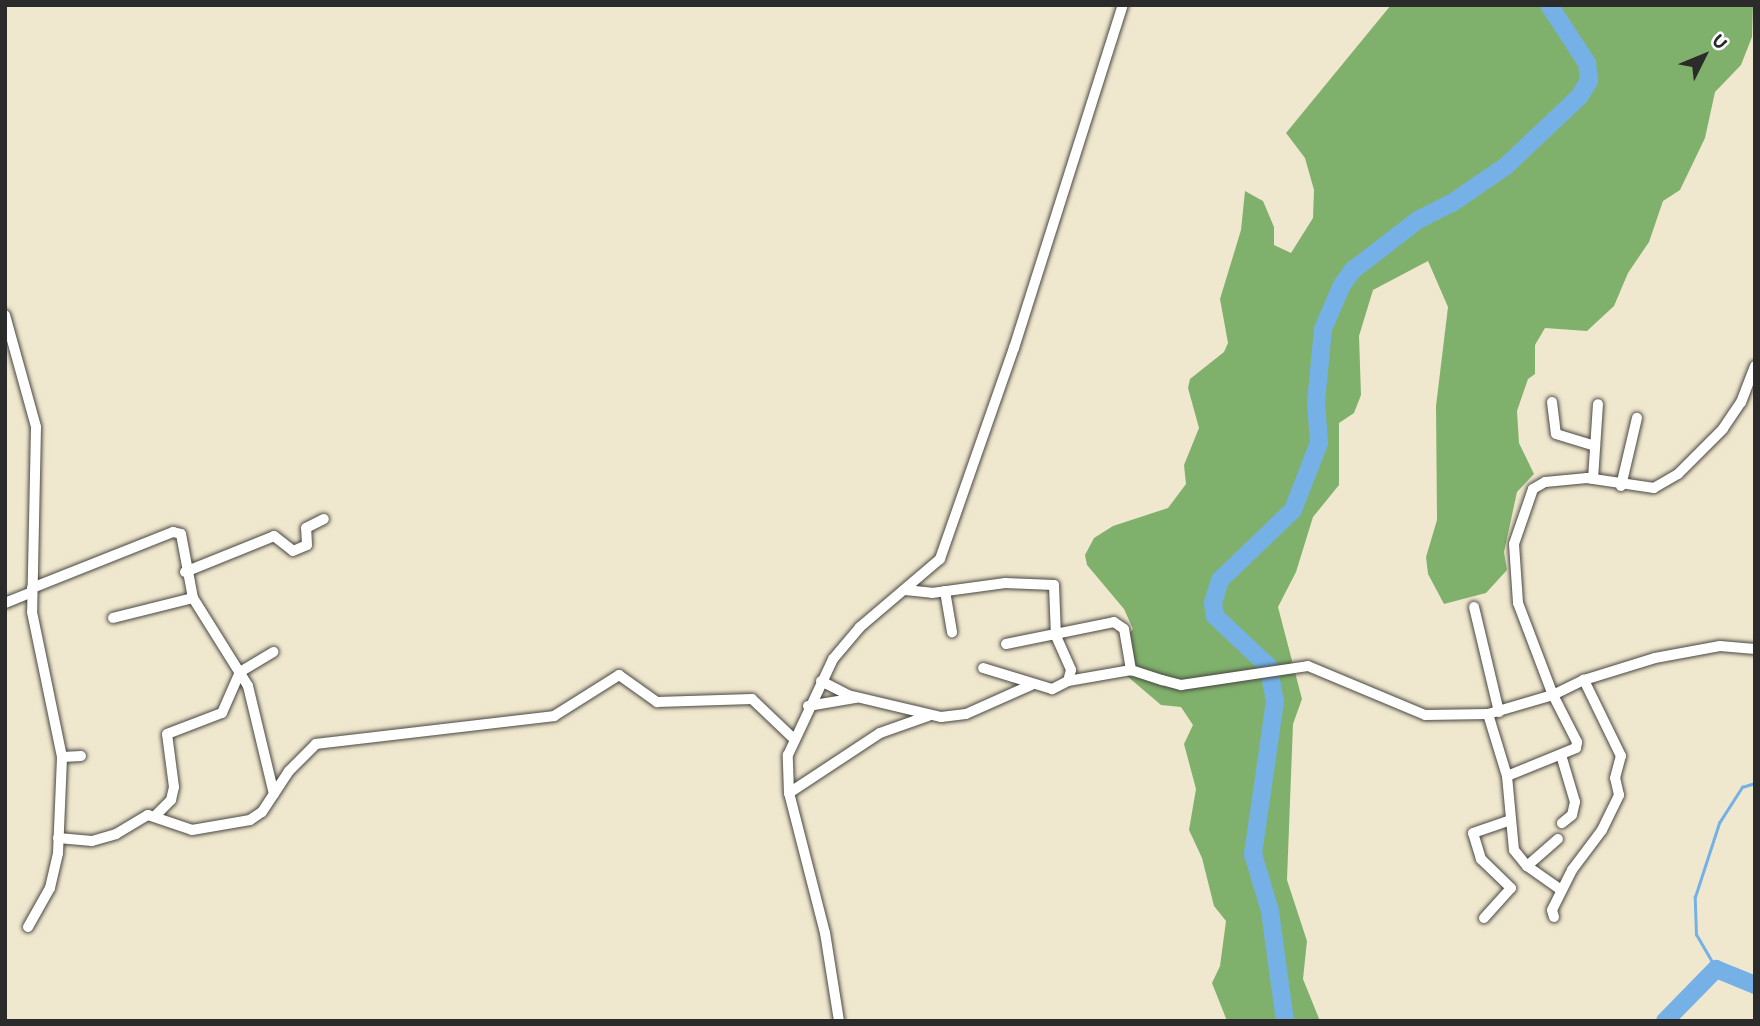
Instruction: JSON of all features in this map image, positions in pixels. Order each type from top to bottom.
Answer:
[{"type":"street","points":[[839,1021],[825,933],[789,793],[786,766],[794,739],[821,681],[860,627],[940,559],[1123,5]]},
{"type":"street","points":[[5,315],[36,427],[32,612],[62,757],[58,838],[50,888],[28,927]]},
{"type":"street","points":[[1507,776],[1573,750],[1577,742],[1553,695],[1518,603],[1514,544],[1533,489],[1545,482],[1593,480],[1621,486],[1654,488],[1692,462],[1735,411],[1755,366]]},
{"type":"street","points":[[1552,402],[1556,434],[1595,446]]},
{"type":"street","points":[[1593,480],[1598,404]]},
{"type":"street","points":[[1621,486],[1637,418]]},
{"type":"street","points":[[186,572],[274,536],[293,551],[307,545],[306,528],[324,519]]},
{"type":"street","points":[[5,603],[173,532],[183,538],[186,572],[193,598],[240,672],[274,794]]},
{"type":"street","points":[[905,590],[945,591],[1005,583],[1052,584],[1056,636],[1071,670],[1068,681]]},
{"type":"street","points":[[945,591],[952,632]]},
{"type":"street","points":[[113,618],[193,598]]},
{"type":"street","points":[[1474,607],[1507,776],[1508,821],[1514,850],[1527,866],[1562,890]]},
{"type":"street","points":[[1006,644],[1116,623],[1124,629],[1131,670]]},
{"type":"street","points":[[983,668],[1031,685],[1052,689],[1068,681],[1131,670],[1181,685],[1288,667],[1322,670],[1425,715],[1493,713],[1553,695],[1584,680],[1698,648],[1755,649]]},
{"type":"street","points":[[58,838],[92,841],[155,816],[171,800],[174,786],[167,734],[222,713],[240,672],[273,652]]},
{"type":"street","points":[[155,816],[192,830],[213,830],[255,817],[303,754],[316,744],[554,716],[620,675],[657,702],[752,699],[794,739]]},
{"type":"street","points":[[1555,917],[1552,910],[1562,890],[1602,830],[1619,795],[1615,778],[1621,756],[1584,680]]},
{"type":"street","points":[[821,681],[861,697],[928,716]]},
{"type":"street","points":[[789,793],[880,733],[928,716],[966,714],[1031,685]]},
{"type":"street","points":[[808,706],[861,697]]},
{"type":"street","points":[[62,757],[81,755]]},
{"type":"street","points":[[1562,755],[1575,802],[1572,815],[1562,824]]},
{"type":"street","points":[[1484,918],[1511,888],[1481,859],[1473,833],[1508,821]]},
{"type":"street","points":[[1527,866],[1558,839]]},
{"type":"green space","points":[[1391,5],[1753,5],[1752,37],[1741,65],[1715,92],[1705,138],[1680,190],[1663,201],[1649,242],[1628,273],[1614,306],[1587,331],[1545,328],[1535,345],[1535,374],[1528,379],[1517,411],[1519,443],[1534,474],[1517,492],[1504,552],[1507,570],[1486,593],[1444,604],[1428,574],[1426,557],[1437,520],[1436,406],[1448,307],[1428,261],[1373,290],[1359,336],[1361,395],[1354,413],[1339,423],[1339,485],[1313,517],[1296,572],[1278,607],[1302,699],[1293,724],[1287,880],[1307,941],[1303,979],[1320,1021],[1227,1021],[1212,983],[1220,966],[1226,921],[1214,906],[1202,858],[1189,830],[1196,789],[1184,744],[1193,725],[1181,707],[1161,705],[1127,676],[1121,644],[1133,629],[1124,609],[1087,565],[1085,555],[1094,538],[1113,526],[1168,508],[1186,484],[1184,465],[1199,428],[1188,388],[1190,379],[1224,352],[1228,343],[1220,299],[1241,230],[1245,191],[1263,201],[1274,227],[1274,245],[1291,253],[1313,218],[1314,190],[1305,158],[1286,133]]},
{"type":"waterway","points":[[1285,1021],[1270,911],[1253,854],[1275,701],[1268,666],[1215,616],[1213,603],[1220,580],[1293,510],[1319,443],[1316,402],[1323,329],[1342,285],[1353,270],[1418,220],[1452,203],[1506,166],[1579,97],[1589,81],[1587,63],[1549,5]]},
{"type":"waterway","points":[[1716,969],[1696,935],[1695,897],[1719,823],[1742,787],[1755,783]]},
{"type":"waterway","points":[[1665,1021],[1716,969],[1755,985]]}]
